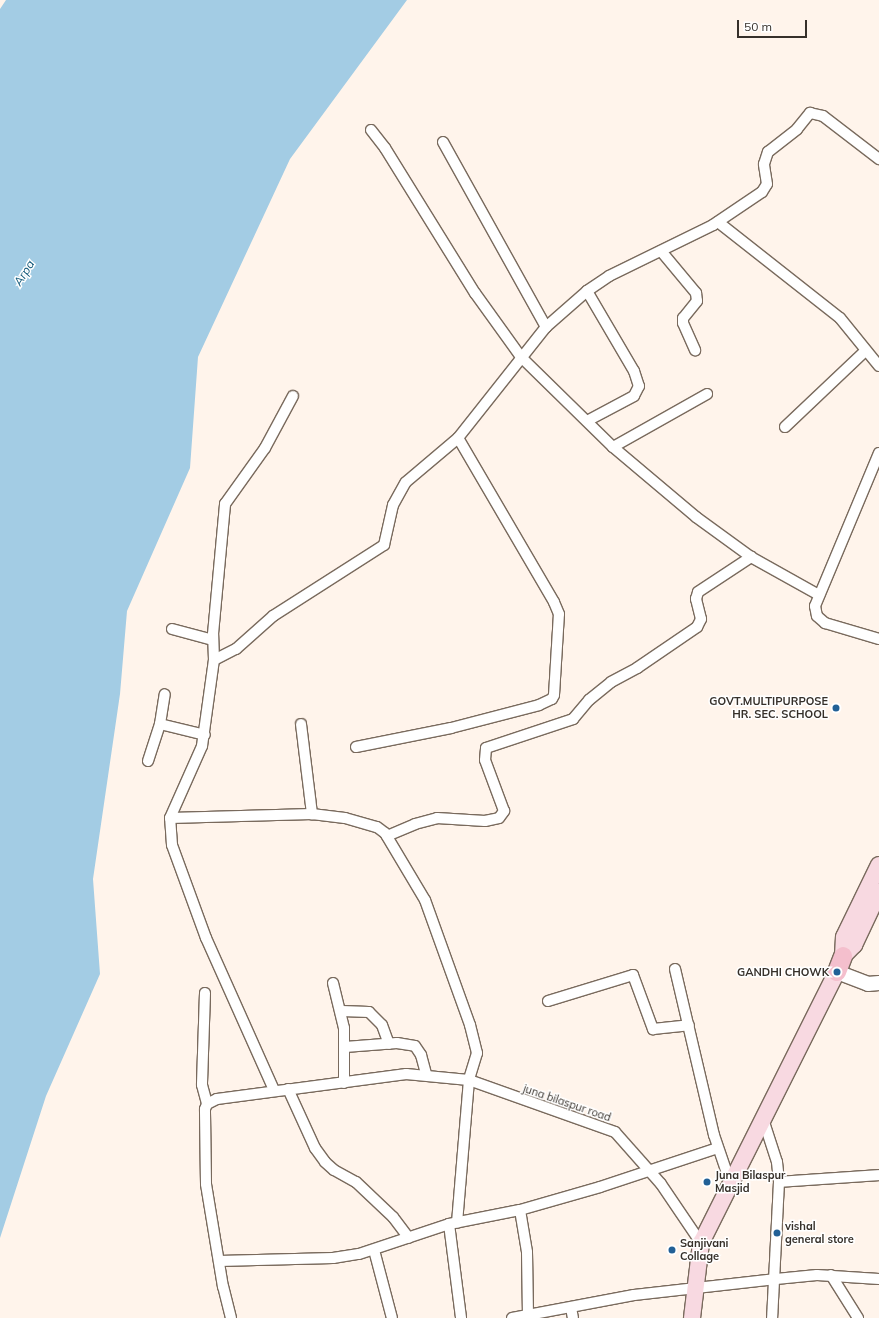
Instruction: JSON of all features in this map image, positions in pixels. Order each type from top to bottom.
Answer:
[{"type":"main road","points":[[840,964],[844,937],[879,865]]},
{"type":"main road","points":[[692,1318],[694,1289],[701,1244],[764,1122],[840,964],[854,945],[879,892]]},
{"type":"main road","points":[[840,964],[868,984],[879,983]]},
{"type":"street","points":[[214,660],[236,649],[273,616],[384,545],[393,506],[406,482],[458,438],[546,327],[586,291],[609,276],[718,222],[766,188],[764,164],[768,152],[797,129],[810,113],[823,116],[879,159]]},
{"type":"street","points":[[371,130],[385,148],[475,293],[521,357],[613,447],[696,517],[751,557],[819,595]]},
{"type":"street","points":[[443,142],[546,327]]},
{"type":"street","points":[[718,222],[840,318],[865,351],[879,366]]},
{"type":"street","points":[[662,251],[696,293],[697,301],[682,323],[695,350]]},
{"type":"street","points":[[586,291],[634,372],[639,386],[634,396],[587,421]]},
{"type":"street","points":[[785,427],[865,351]]},
{"type":"street","points":[[613,447],[707,394]]},
{"type":"street","points":[[274,1090],[206,938],[172,845],[170,818],[202,746],[205,735],[214,660],[213,640],[225,504],[267,444],[294,396]]},
{"type":"street","points":[[356,747],[451,728],[539,705],[552,699],[554,695],[559,614],[554,602],[458,438]]},
{"type":"street","points":[[879,453],[819,595],[815,610],[820,620],[879,639]]},
{"type":"street","points":[[387,836],[415,824],[438,818],[485,821],[499,818],[504,811],[485,760],[486,748],[573,719],[589,700],[611,682],[637,668],[697,627],[701,619],[696,599],[698,592],[751,557]]},
{"type":"street","points":[[172,629],[213,640]]},
{"type":"street","points":[[148,761],[160,724],[165,694]]},
{"type":"street","points":[[160,724],[205,735]]},
{"type":"street","points":[[301,724],[312,814]]},
{"type":"street","points":[[170,818],[312,814],[345,818],[377,827],[387,836],[425,900],[470,1025],[477,1053],[469,1080],[453,1223],[461,1318]]},
{"type":"street","points":[[675,969],[718,1148],[731,1185]]},
{"type":"street","points":[[548,1001],[633,975],[653,1029],[688,1025]]},
{"type":"street","points":[[333,983],[342,1011],[345,1047],[344,1083]]},
{"type":"street","points":[[205,993],[202,1086],[207,1104],[206,1184],[219,1261],[231,1318]]},
{"type":"street","points":[[342,1011],[369,1012],[382,1025],[389,1044]]},
{"type":"street","points":[[345,1047],[407,1044],[418,1049],[426,1074]]},
{"type":"street","name":"juna bilaspur road","points":[[207,1104],[217,1099],[274,1090],[426,1074],[469,1080],[615,1132],[648,1170],[701,1244]]},
{"type":"street","points":[[288,1089],[315,1148],[325,1162],[334,1170],[356,1182],[393,1217],[409,1238]]},
{"type":"street","points":[[764,1122],[777,1162],[779,1182],[776,1279],[772,1318]]},
{"type":"street","points":[[219,1261],[333,1258],[374,1250],[453,1223],[520,1210],[718,1148]]},
{"type":"street","points":[[779,1182],[879,1175]]},
{"type":"street","points":[[520,1210],[527,1252],[528,1317]]},
{"type":"street","points":[[374,1250],[392,1318]]},
{"type":"street","points":[[831,1275],[858,1318]]},
{"type":"street","points":[[512,1318],[528,1317],[634,1295],[776,1279],[831,1275],[879,1279]]},
{"type":"street","points":[[571,1308],[573,1318]]},
{"type":"water","name":"Arpa","points":[[6,0],[407,0],[290,159],[198,357],[190,468],[127,611],[120,694],[93,879],[100,974],[46,1096],[0,1238],[0,9]]},
{"type":"place","name":"GOVT.MULTIPURPOSE HR. SEC. SCHOOL","points":[[836,708]]},
{"type":"place","name":"GANDHI CHOWK","points":[[837,972]]},
{"type":"place","name":"Juna Bilaspur Masjid","points":[[707,1182]]},
{"type":"place","name":"vishal general store","points":[[777,1233]]},
{"type":"place","name":"Sanjivani Collage","points":[[672,1250]]}]
